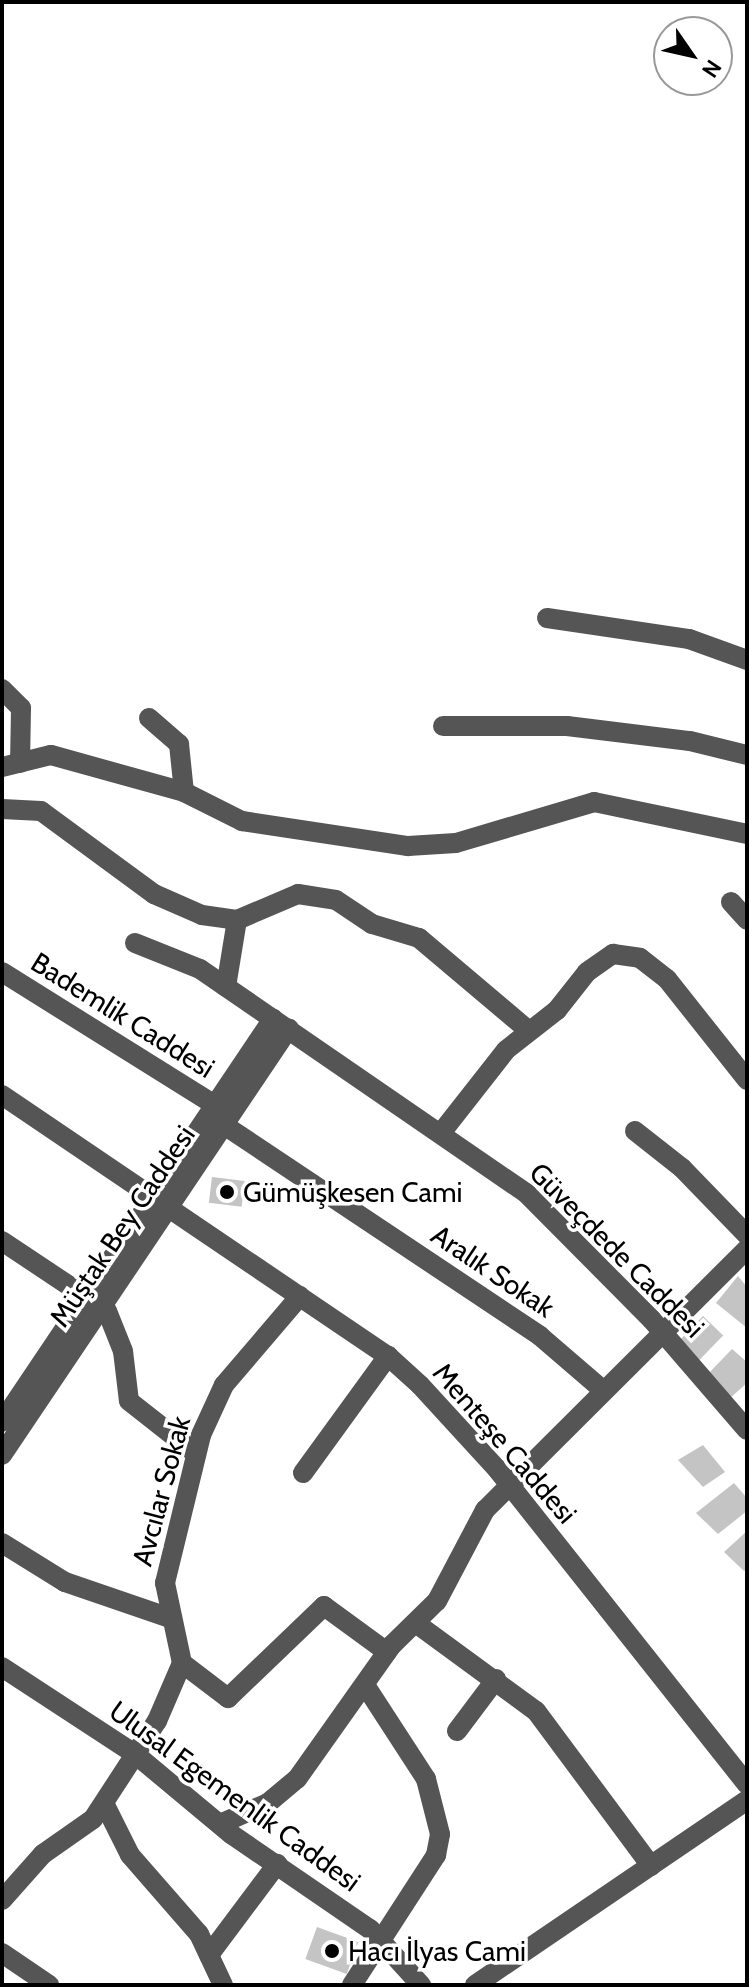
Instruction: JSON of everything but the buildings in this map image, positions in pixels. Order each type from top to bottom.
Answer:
[{"type":"street","points":[[547,618],[689,639],[747,660]]},
{"type":"street","points":[[2,689],[21,708],[11,765],[51,755],[184,792],[242,821],[408,846],[456,843],[594,802],[747,834]]},
{"type":"street","points":[[149,718],[179,744],[184,792]]},
{"type":"street","points":[[443,726],[567,726],[747,755]]},
{"type":"street","points":[[2,809],[41,811],[154,894],[194,912],[237,920],[298,894],[336,900],[372,924],[419,938],[529,1031]]},
{"type":"street","points":[[731,902],[747,920]]},
{"type":"street","points":[[226,987],[237,920]]},
{"type":"street","name":"Güveçdede Caddesi","points":[[135,943],[226,987],[441,1133],[548,1212],[664,1334],[747,1430]]},
{"type":"street","points":[[441,1133],[506,1050],[557,1010],[595,964],[613,954],[632,955],[678,990],[747,1080]]},
{"type":"street","name":"Bademlik Caddesi","points":[[2,972],[215,1105]]},
{"type":"street","name":"Müştak Bey Caddesi","points":[[161,1203],[215,1105],[281,1023]]},
{"type":"street","name":"Müştak Bey Caddesi","points":[[2,1455],[10,1413],[94,1302],[161,1203],[224,1125],[281,1023]]},
{"type":"street","name":"Menteşe Caddesi","points":[[2,1095],[388,1356],[508,1483],[747,1784]]},
{"type":"street","name":"Aralık Sokak","points":[[224,1125],[540,1336],[604,1391]]},
{"type":"street","points":[[635,1131],[682,1168],[747,1235]]},
{"type":"street","points":[[2,1241],[94,1302],[117,1330],[132,1407],[195,1453]]},
{"type":"street","points":[[220,1824],[290,1786],[387,1652],[417,1624],[446,1585],[476,1522],[508,1483],[664,1334],[747,1249]]},
{"type":"street","name":"Avcılar Sokak","points":[[182,1663],[165,1583],[195,1453],[224,1385],[300,1296]]},
{"type":"street","points":[[303,1473],[388,1356]]},
{"type":"street","points":[[2,1543],[65,1582],[170,1618]]},
{"type":"street","points":[[2,1900],[43,1854],[104,1803],[135,1754],[182,1663],[228,1698],[324,1606],[387,1652]]},
{"type":"street","points":[[417,1624],[536,1711],[651,1866]]},
{"type":"street","name":"Ulusal Egemenlik Caddesi","points":[[2,1667],[135,1754],[220,1824],[383,1940],[421,1985]]},
{"type":"street","points":[[457,1731],[496,1679]]},
{"type":"street","points":[[352,1985],[436,1855],[440,1817],[426,1779],[365,1685]]},
{"type":"street","points":[[475,1985],[747,1800]]},
{"type":"street","points":[[104,1803],[130,1855],[209,1955],[218,1983]]},
{"type":"street","points":[[209,1955],[277,1864]]},
{"type":"street","points":[[2,1953],[36,1982]]},
{"type":"place","name":"Gümüşkesen Cami","points":[[227,1192]]},
{"type":"place","name":"Hacı İlyas Cami","points":[[332,1951]]}]
